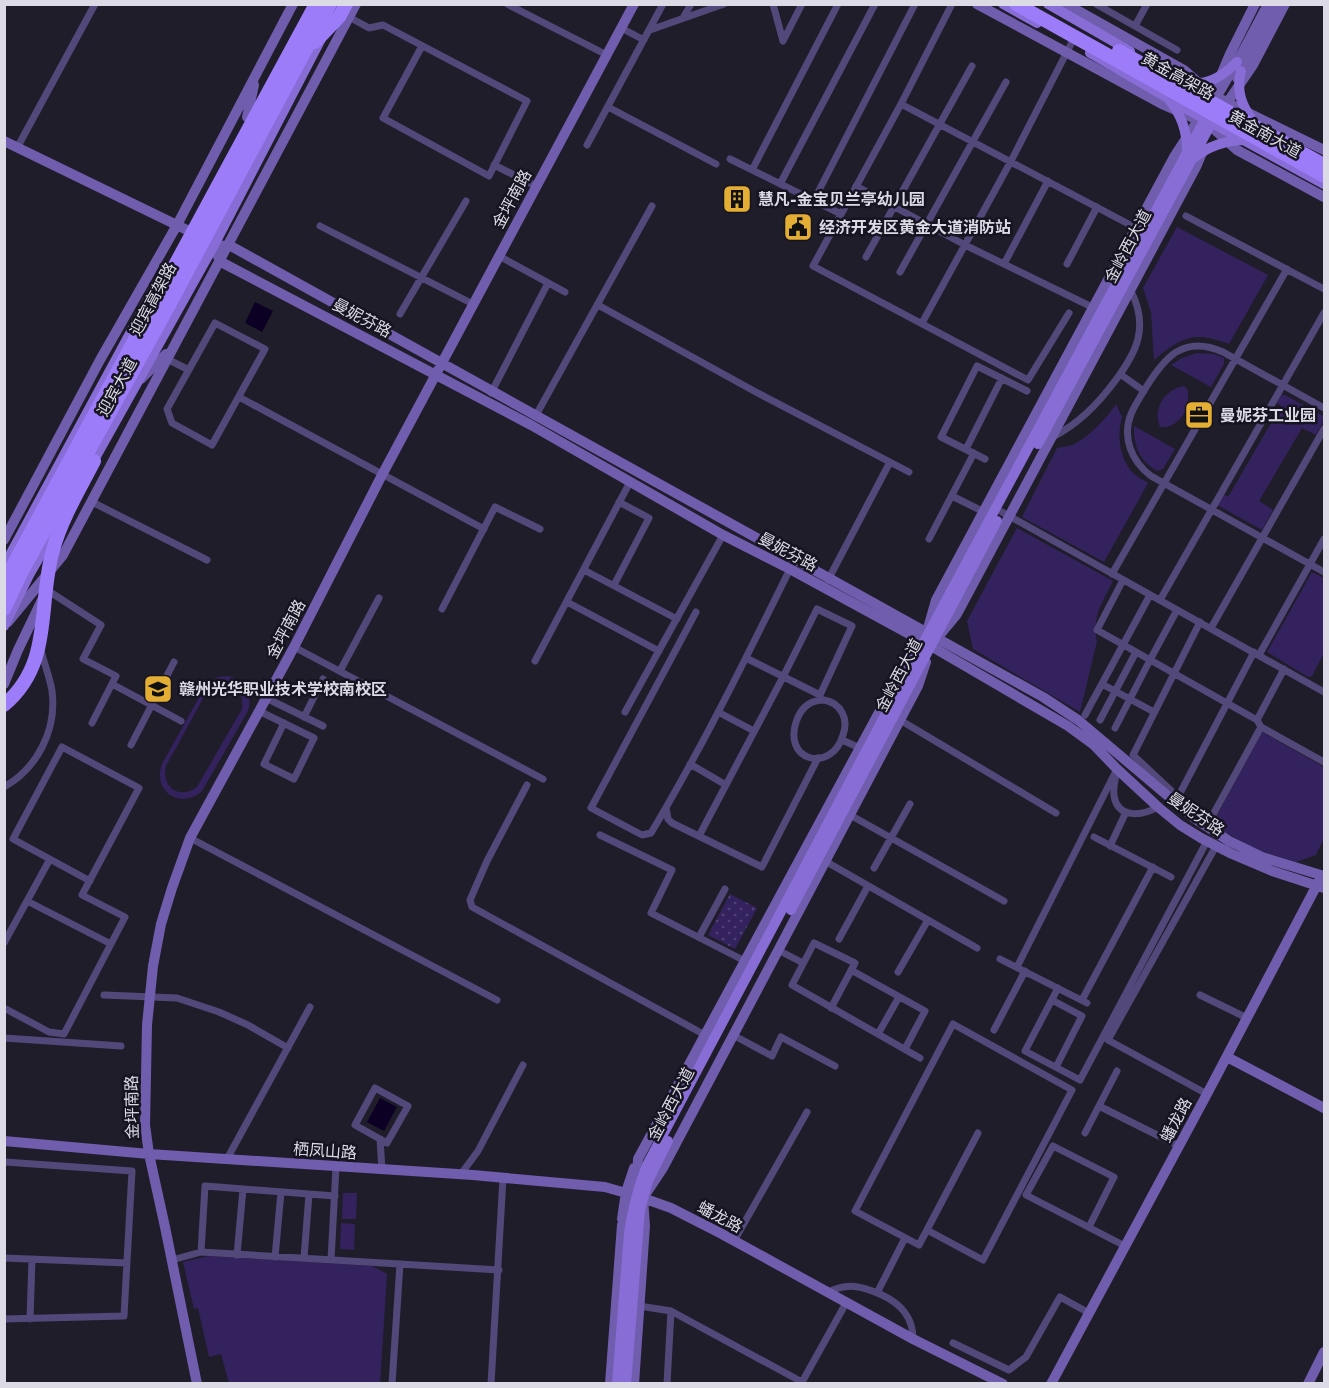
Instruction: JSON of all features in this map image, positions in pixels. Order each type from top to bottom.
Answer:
[{"type":"highway","points":[[298,51],[307,4]]},
{"type":"highway","name":"迎宾高架路","points":[[298,51],[316,4]]},
{"type":"highway","name":"迎宾高架路","points":[[4,609],[162,304],[298,51],[330,4]]},
{"type":"highway","name":"黄金高架路","points":[[1016,4],[1324,176]]},
{"type":"highway","name":"黄金高架路","points":[[1034,4],[1324,165]]},
{"type":"highway","points":[[298,51],[348,11]]},
{"type":"highway","points":[[4,561],[72,440],[162,304]]},
{"type":"highway","points":[[4,705],[17,694],[36,658],[41,635],[46,580],[53,548],[162,304]]},
{"type":"highway","name":"迎宾高架路","points":[[4,582],[162,304]]},
{"type":"main road","name":"迎宾大道","points":[[4,566],[108,374],[182,227],[247,117],[307,4]]},
{"type":"main road","name":"迎宾大道","points":[[4,626],[29,575],[213,247],[340,4]]},
{"type":"main road","name":"黄金南大道","points":[[1003,4],[1207,122],[1324,184]]},
{"type":"main road","name":"黄金南大道","points":[[1048,4],[1324,158]]},
{"type":"main road","points":[[1174,75],[1199,83],[1239,67],[1240,100],[1249,116]]},
{"type":"main road","points":[[1163,95],[1183,122],[1189,156],[1227,141],[1243,140]]},
{"type":"main road","name":"金岭西大道","points":[[930,639],[1006,515],[1207,122]]},
{"type":"main road","name":"金岭西大道","points":[[617,1383],[629,1233],[648,1163],[930,639],[1097,310],[1140,230],[1189,156]]},
{"type":"main road","name":"金岭西大道","points":[[626,1383],[640,1210],[639,1197]]},
{"type":"street","points":[[17,148],[95,4]]},
{"type":"street","name":"迎宾大道","points":[[4,545],[7,535],[124,318],[182,227],[293,4]]},
{"type":"street","name":"迎宾大道","points":[[4,684],[63,555],[286,137],[348,11],[356,4]]},
{"type":"street","points":[[507,4],[607,55]]},
{"type":"street","name":"金坪南路","points":[[196,1383],[145,1125],[147,1025],[153,966],[161,924],[172,888],[190,838],[294,647],[382,476],[634,4]]},
{"type":"street","points":[[587,145],[663,4]]},
{"type":"street","points":[[683,18],[691,4]]},
{"type":"street","points":[[650,30],[724,4]]},
{"type":"street","points":[[773,4],[783,41],[802,4]]},
{"type":"street","points":[[752,170],[838,4]]},
{"type":"street","points":[[780,184],[875,4]]},
{"type":"street","points":[[813,200],[915,4]]},
{"type":"street","points":[[952,4],[901,104],[813,266],[1028,380],[1069,313]]},
{"type":"street","points":[[976,4],[1177,111],[1207,122],[1237,150],[1324,197]]},
{"type":"street","points":[[1066,4],[1184,70],[1219,100]]},
{"type":"street","points":[[1096,4],[1177,50]]},
{"type":"street","points":[[1135,26],[1147,4]]},
{"type":"street","points":[[901,104],[1140,230],[1174,157],[1186,138],[1207,122],[1219,100],[1221,75],[1255,4]]},
{"type":"street","points":[[1239,67],[1268,4]]},
{"type":"street","points":[[634,1383],[645,1226],[639,1197],[638,1159],[902,670],[957,614],[1006,515],[1053,437],[1203,151],[1207,122],[1276,4]]},
{"type":"street","points":[[1219,100],[1239,86],[1253,65],[1285,4]]},
{"type":"street","points":[[348,11],[369,28],[382,25],[527,101],[489,176],[383,118],[422,46]]},
{"type":"street","points":[[621,28],[644,40]]},
{"type":"street","points":[[922,323],[1011,161],[1072,42]]},
{"type":"street","points":[[866,257],[972,66]]},
{"type":"street","points":[[247,117],[257,73]]},
{"type":"street","points":[[900,272],[1006,82]]},
{"type":"street","points":[[286,137],[293,92]]},
{"type":"street","points":[[608,107],[716,164]]},
{"type":"street","points":[[1249,116],[1324,150]]},
{"type":"street","points":[[4,141],[182,227],[213,247],[220,262]]},
{"type":"street","points":[[730,159],[841,214]]},
{"type":"street","points":[[494,165],[536,186]]},
{"type":"street","points":[[1004,264],[1048,181]]},
{"type":"street","points":[[610,1383],[622,1225],[639,1197],[663,1168],[918,686],[930,639],[936,600],[1097,310],[965,245],[856,186]]},
{"type":"street","points":[[400,314],[466,201]]},
{"type":"street","points":[[534,420],[652,206]]},
{"type":"street","points":[[1066,264],[1097,207]]},
{"type":"street","points":[[1186,216],[1324,289]]},
{"type":"street","points":[[320,226],[473,304]]},
{"type":"street","points":[[213,247],[229,245]]},
{"type":"street","name":"曼妮芬路","points":[[229,245],[442,363],[489,396]]},
{"type":"street","points":[[499,256],[565,292]]},
{"type":"street","name":"曼妮芬路","points":[[220,262],[436,374],[489,396],[827,583],[1043,698],[1078,720],[1194,818],[1229,842],[1322,879]]},
{"type":"street","points":[[1112,574],[1287,269]]},
{"type":"street","points":[[489,396],[548,283]]},
{"type":"street","points":[[1053,437],[1072,426],[1090,411],[1132,356],[1139,335],[1139,313],[1131,291]]},
{"type":"street","points":[[598,305],[754,391],[909,472]]},
{"type":"street","points":[[1160,600],[1324,313]]},
{"type":"street","points":[[108,374],[124,318]]},
{"type":"street","points":[[215,323],[265,349],[239,397],[212,445],[172,423],[167,409],[215,323]]},
{"type":"street","points":[[136,383],[174,346]]},
{"type":"street","points":[[1324,408],[1223,352],[1199,346],[1186,348],[1173,354],[1162,363],[1144,391],[1129,422],[1129,443],[1133,456],[1150,476],[1324,572]]},
{"type":"street","points":[[167,359],[189,370]]},
{"type":"street","points":[[985,459],[941,438],[978,366],[1027,391]]},
{"type":"street","points":[[1120,374],[1144,391]]},
{"type":"street","points":[[966,449],[1002,378]]},
{"type":"street","points":[[239,397],[484,529]]},
{"type":"street","name":"曼妮芬路","points":[[534,420],[630,482],[723,535],[790,569],[827,583]]},
{"type":"street","points":[[1211,628],[1324,429]]},
{"type":"street","points":[[929,539],[974,453]]},
{"type":"street","points":[[827,583],[890,462]]},
{"type":"street","points":[[535,661],[630,482]]},
{"type":"street","points":[[952,496],[984,512]]},
{"type":"street","points":[[92,502],[207,560]]},
{"type":"street","points":[[614,585],[649,518],[619,502]]},
{"type":"street","points":[[442,609],[495,507],[540,529]]},
{"type":"street","points":[[1006,515],[1324,692]]},
{"type":"street","points":[[625,712],[723,535]]},
{"type":"street","points":[[1178,797],[1227,704],[1324,539]]},
{"type":"street","name":"迎宾大道","points":[[4,626],[63,555]]},
{"type":"street","points":[[696,612],[591,808],[642,835],[651,833],[666,808],[718,712],[790,569]]},
{"type":"street","points":[[584,570],[677,619]]},
{"type":"street","points":[[1123,580],[1097,630],[1324,762]]},
{"type":"street","points":[[47,590],[101,625],[83,659],[116,676],[92,723]]},
{"type":"street","points":[[1085,715],[1150,595]]},
{"type":"street","points":[[340,672],[379,598]]},
{"type":"street","points":[[567,602],[659,651]]},
{"type":"street","points":[[4,787],[23,773],[36,758],[51,722],[52,692],[41,653],[38,632],[40,603]]},
{"type":"street","points":[[699,837],[783,677],[817,609],[852,626],[820,698],[802,710],[793,734],[795,744],[807,757],[824,757],[832,753],[842,740],[845,722],[843,713],[833,703],[820,698],[783,677],[746,658]]},
{"type":"street","points":[[1115,728],[1177,610]]},
{"type":"street","points":[[1200,622],[1132,755],[1209,822],[1284,669]]},
{"type":"street","name":"曼妮芬路","points":[[930,639],[1068,726],[1094,745],[1117,769],[1180,825],[1232,854],[1272,871],[1322,879]]},
{"type":"street","points":[[294,647],[543,780]]},
{"type":"street","points":[[1101,720],[1136,652]]},
{"type":"street","points":[[130,745],[174,662]]},
{"type":"street","points":[[304,717],[323,679]]},
{"type":"street","points":[[112,684],[181,721]]},
{"type":"street","points":[[1102,684],[1154,712]]},
{"type":"street","points":[[266,698],[323,726]]},
{"type":"street","points":[[259,711],[284,723],[314,738],[294,779],[264,764],[284,723]]},
{"type":"street","points":[[718,712],[754,731]]},
{"type":"street","points":[[900,720],[1056,813]]},
{"type":"street","points":[[842,740],[860,748]]},
{"type":"street","points":[[4,1008],[49,1032],[64,1034],[125,917],[82,895],[90,881],[139,788],[62,747],[13,839],[90,881]]},
{"type":"street","points":[[666,808],[668,819],[672,823],[762,867],[819,758]]},
{"type":"street","points":[[690,764],[726,785]]},
{"type":"street","points":[[1117,769],[1114,798],[1120,808],[1126,813],[1144,813],[1158,807]]},
{"type":"street","points":[[1017,967],[1117,769]]},
{"type":"street","points":[[527,785],[487,861],[470,900],[472,907],[705,1035]]},
{"type":"street","points":[[874,868],[910,804]]},
{"type":"street","points":[[1110,846],[1126,813]]},
{"type":"street","points":[[850,814],[1004,901]]},
{"type":"street","points":[[600,835],[672,870],[651,913],[745,961]]},
{"type":"street","points":[[1094,837],[1171,877]]},
{"type":"street","points":[[190,838],[497,1000]]},
{"type":"street","points":[[1058,988],[1025,1051],[1080,1080],[1211,843]]},
{"type":"street","points":[[1207,1095],[1108,1040],[1211,843]]},
{"type":"street","points":[[4,943],[50,859]]},
{"type":"street","points":[[825,861],[977,948]]},
{"type":"street","points":[[1000,959],[1084,1001],[1153,867]]},
{"type":"street","name":"蟠龙路","points":[[1052,1383],[1322,879]]},
{"type":"street","points":[[839,939],[868,886]]},
{"type":"street","points":[[699,938],[724,889]]},
{"type":"street","points":[[27,901],[111,944]]},
{"type":"street","points":[[898,972],[928,920]]},
{"type":"street","points":[[831,1008],[855,963],[814,943],[792,985],[831,1008],[920,1058]]},
{"type":"street","points":[[778,950],[803,963]]},
{"type":"street","points":[[851,970],[925,1011],[904,1049]]},
{"type":"street","points":[[994,1030],[1026,971]]},
{"type":"street","points":[[104,995],[177,998],[219,1012],[248,1025],[288,1048]]},
{"type":"street","points":[[1200,995],[1247,1018]]},
{"type":"street","points":[[878,1034],[899,997]]},
{"type":"street","points":[[1052,1000],[1082,1016],[1056,1067]]},
{"type":"street","points":[[227,1159],[310,1007]]},
{"type":"street","points":[[927,1230],[983,1260],[1072,1090],[953,1024],[855,1211],[919,1245],[978,1133]]},
{"type":"street","points":[[733,1035],[772,1056],[782,1037],[835,1066]]},
{"type":"street","points":[[4,1038],[121,1046]]},
{"type":"street","points":[[1227,1057],[1324,1108]]},
{"type":"street","points":[[461,1174],[478,1151],[524,1065]]},
{"type":"street","points":[[1085,1133],[1117,1071]]},
{"type":"street","points":[[375,1088],[408,1106],[387,1143],[380,1139],[355,1125],[375,1088]]},
{"type":"street","points":[[1099,1106],[1179,1146]]},
{"type":"street","points":[[734,1241],[807,1112]]},
{"type":"street","points":[[380,1139],[382,1170]]},
{"type":"street","name":"栖凤山路","points":[[4,1141],[149,1154],[585,1184],[639,1197]]},
{"type":"street","points":[[1089,1227],[1114,1177],[1053,1146],[1026,1196],[1125,1246]]},
{"type":"street","points":[[4,1319],[124,1316],[132,1171],[5,1162]]},
{"type":"street","points":[[332,1260],[336,1167]]},
{"type":"street","points":[[491,1383],[503,1178]]},
{"type":"street","points":[[201,1252],[204,1186],[335,1196]]},
{"type":"street","points":[[237,1255],[243,1189]]},
{"type":"street","points":[[275,1257],[281,1192]]},
{"type":"street","points":[[304,1258],[309,1194]]},
{"type":"street","name":"蟠龙路","points":[[639,1197],[671,1208],[913,1339],[1003,1383]]},
{"type":"street","points":[[877,1293],[905,1238]]},
{"type":"street","points":[[172,1260],[201,1252],[499,1270]]},
{"type":"street","points":[[4,1258],[127,1263]]},
{"type":"street","points":[[30,1319],[32,1259]]},
{"type":"street","points":[[392,1383],[400,1264]]},
{"type":"street","points":[[827,1293],[839,1287],[853,1285],[865,1287],[892,1300],[905,1311],[913,1339]]},
{"type":"street","points":[[953,1343],[1009,1370],[1026,1358],[1060,1298],[1089,1313]]},
{"type":"street","points":[[639,1306],[671,1311],[801,1383],[846,1303]]},
{"type":"street","points":[[667,1383],[671,1311]]},
{"type":"street","points":[[1308,1383],[1324,1352]]},
{"type":"shaded area","points":[[1177,227],[1268,275],[1229,344],[1207,338],[1189,338],[1154,360],[1151,312],[1143,288]]},
{"type":"shaded area","points":[[255,302],[273,311],[262,332],[245,323]]},
{"type":"shaded area","points":[[1197,353],[1214,354],[1224,358],[1224,364],[1211,387],[1171,365]]},
{"type":"shaded area","points":[[1183,386],[1187,388],[1188,402],[1183,415],[1173,424],[1160,427],[1158,413],[1162,401],[1170,392]]},
{"type":"shaded area","points":[[1281,395],[1323,416],[1324,420],[1316,435],[1302,428],[1259,501],[1273,510],[1262,530],[1217,505],[1223,494],[1228,497],[1281,406],[1277,403]]},
{"type":"shaded area","points":[[1116,404],[1122,417],[1120,438],[1124,460],[1132,472],[1148,483],[1104,562],[1022,517],[1057,448],[1072,445],[1084,438],[1103,421]]},
{"type":"shaded area","points":[[1134,426],[1175,449],[1163,469],[1157,471],[1142,458],[1136,446]]},
{"type":"shaded area","points":[[1017,528],[1113,581],[1097,617],[1097,641],[1080,712],[973,649],[967,621]]},
{"type":"shaded area","points":[[1312,572],[1324,578],[1324,653],[1312,676],[1308,677],[1267,652]]},
{"type":"shaded area","points":[[228,676],[243,684],[249,699],[248,711],[202,791],[185,799],[177,798],[170,795],[161,783],[162,764],[206,685],[218,677]],"holes":[[[226,683],[238,690],[242,698],[242,709],[197,787],[190,791],[178,792],[166,780],[166,766],[207,691],[213,686]]]},
{"type":"shaded area","points":[[1262,732],[1324,767],[1324,838],[1316,855],[1296,862],[1257,850],[1212,825]]},
{"type":"shaded area","points":[[730,894],[757,908],[735,949],[708,935]]},
{"type":"shaded area","points":[[380,1098],[397,1107],[384,1131],[367,1122]]},
{"type":"shaded area","points":[[343,1193],[357,1193],[356,1219],[342,1219]]},
{"type":"shaded area","points":[[341,1223],[355,1224],[354,1250],[340,1249]]},
{"type":"shaded area","points":[[209,1256],[372,1266],[387,1274],[380,1383],[229,1383],[221,1354],[209,1357],[198,1308],[194,1309],[183,1262]]},
{"type":"place","name":"慧凡-金宝贝兰亭幼儿园","points":[[737,199]]},
{"type":"place","name":"经济开发区黄金大道消防站","points":[[798,227]]},
{"type":"place","name":"曼妮芬工业园","points":[[1199,415]]},
{"type":"place","name":"赣州光华职业技术学校南校区","points":[[158,689]]}]
